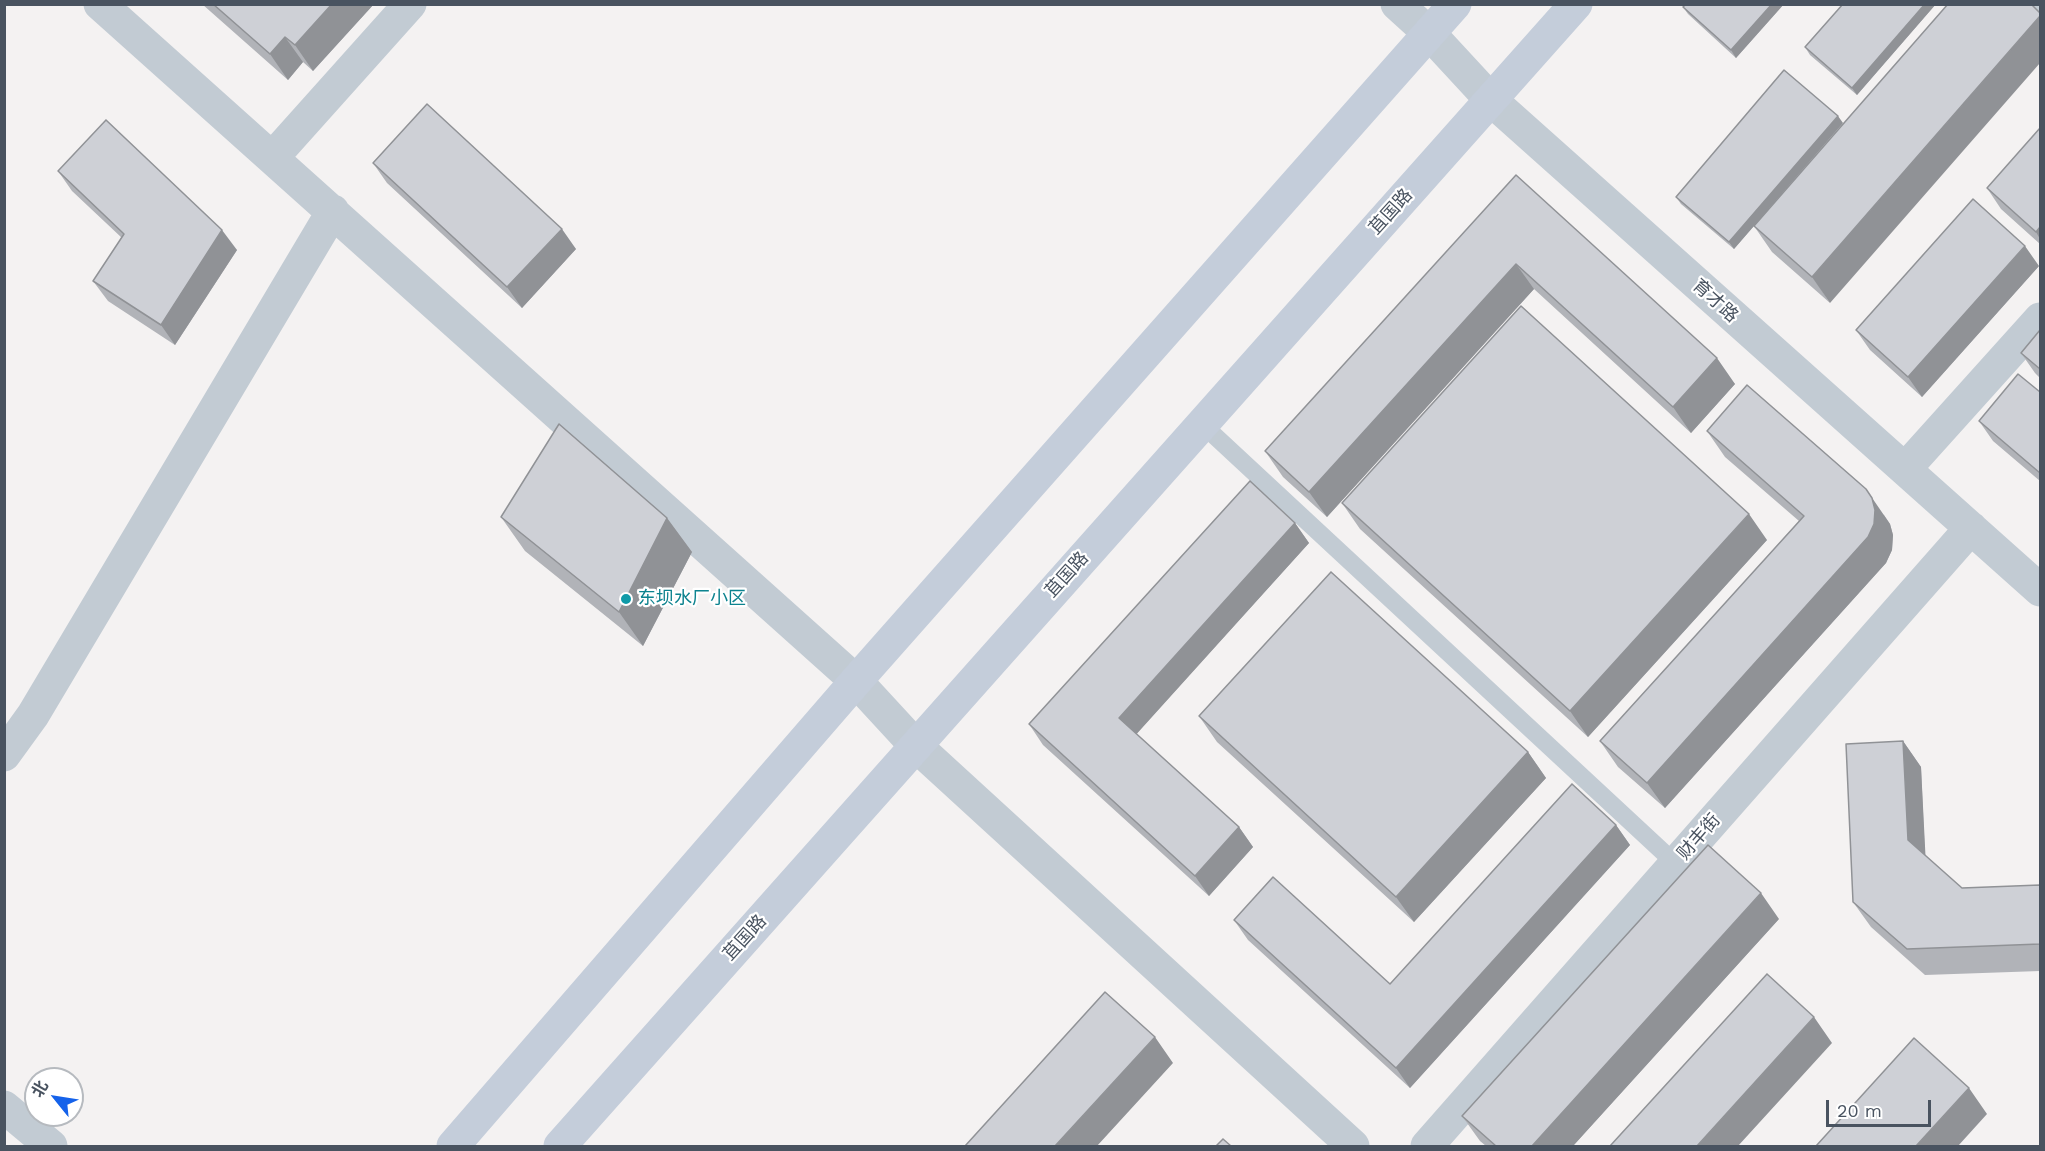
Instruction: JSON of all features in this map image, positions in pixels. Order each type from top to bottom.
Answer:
[{"type":"main road","points":[[453,1146],[856,681],[1455,4]]},
{"type":"main road","name":"苴国路","points":[[560,1146],[1576,4]]},
{"type":"street","points":[[100,4],[856,681],[915,745],[1353,1146]]},
{"type":"street","points":[[273,157],[410,4]]},
{"type":"street","name":"育才路","points":[[1397,4],[1430,34],[1491,100],[2040,590]]},
{"type":"street","points":[[4,755],[33,715],[333,211]]},
{"type":"street","points":[[1905,469],[2040,319]]},
{"type":"street","name":"财丰街","points":[[1427,1146],[1971,528]]},
{"type":"street","points":[[4,1107],[51,1146]]},
{"type":"lane","points":[[2032,4],[2040,12]]},
{"type":"lane","points":[[1202,424],[1676,864]]},
{"type":"building","points":[[213,4],[332,4],[295,45],[285,37],[270,54]]},
{"type":"building","points":[[1686,4],[1772,4],[1731,50],[1683,7]]},
{"type":"building","points":[[1843,4],[1925,4],[1852,88],[1805,47]]},
{"type":"building","points":[[1948,4],[2031,4],[2040,16],[1812,277],[1754,226]]},
{"type":"building","points":[[1784,70],[1838,116],[1729,242],[1676,197]]},
{"type":"building","points":[[427,104],[562,229],[507,287],[373,163]]},
{"type":"building","points":[[106,120],[222,230],[161,325],[93,281],[124,234],[58,171]]},
{"type":"building","points":[[2040,128],[2040,227],[2036,232],[1987,188]]},
{"type":"building","points":[[1516,175],[1717,358],[1673,407],[1516,264],[1309,492],[1265,451]]},
{"type":"building","points":[[1973,199],[2025,246],[1908,377],[1856,330]]},
{"type":"building","points":[[1521,306],[1749,514],[1570,711],[1342,503]]},
{"type":"building","points":[[2040,330],[2040,369],[2021,353]]},
{"type":"building","points":[[2018,374],[2040,392],[2040,473],[1979,421]]},
{"type":"building","points":[[1747,385],[1866,489],[1872,498],[1875,510],[1874,524],[1868,537],[1647,783],[1600,741],[1804,516],[1707,431]]},
{"type":"building","name":"东坝水厂小区","points":[[559,424],[667,518],[619,612],[501,517]]},
{"type":"building","points":[[1250,481],[1295,523],[1119,718],[1239,827],[1195,876],[1029,724]]},
{"type":"building","points":[[1331,572],[1528,752],[1396,897],[1199,716]]},
{"type":"building","points":[[1903,741],[1908,840],[1962,888],[2040,885],[2040,944],[1907,949],[1853,902],[1846,744]]},
{"type":"building","points":[[1572,784],[1616,825],[1396,1068],[1234,920],[1273,877],[1390,984]]},
{"type":"building","points":[[1708,845],[1761,893],[1532,1146],[1496,1146],[1462,1116]]},
{"type":"building","points":[[1767,974],[1814,1017],[1697,1146],[1610,1146]]},
{"type":"building","points":[[1105,992],[1155,1037],[1055,1146],[965,1146]]},
{"type":"building","points":[[1914,1038],[1969,1088],[1916,1146],[1816,1146]]},
{"type":"building","points":[[1223,1139],[1231,1146],[1216,1146]]},
{"type":"place","name":"东坝水厂小区","points":[[626,599]]}]
